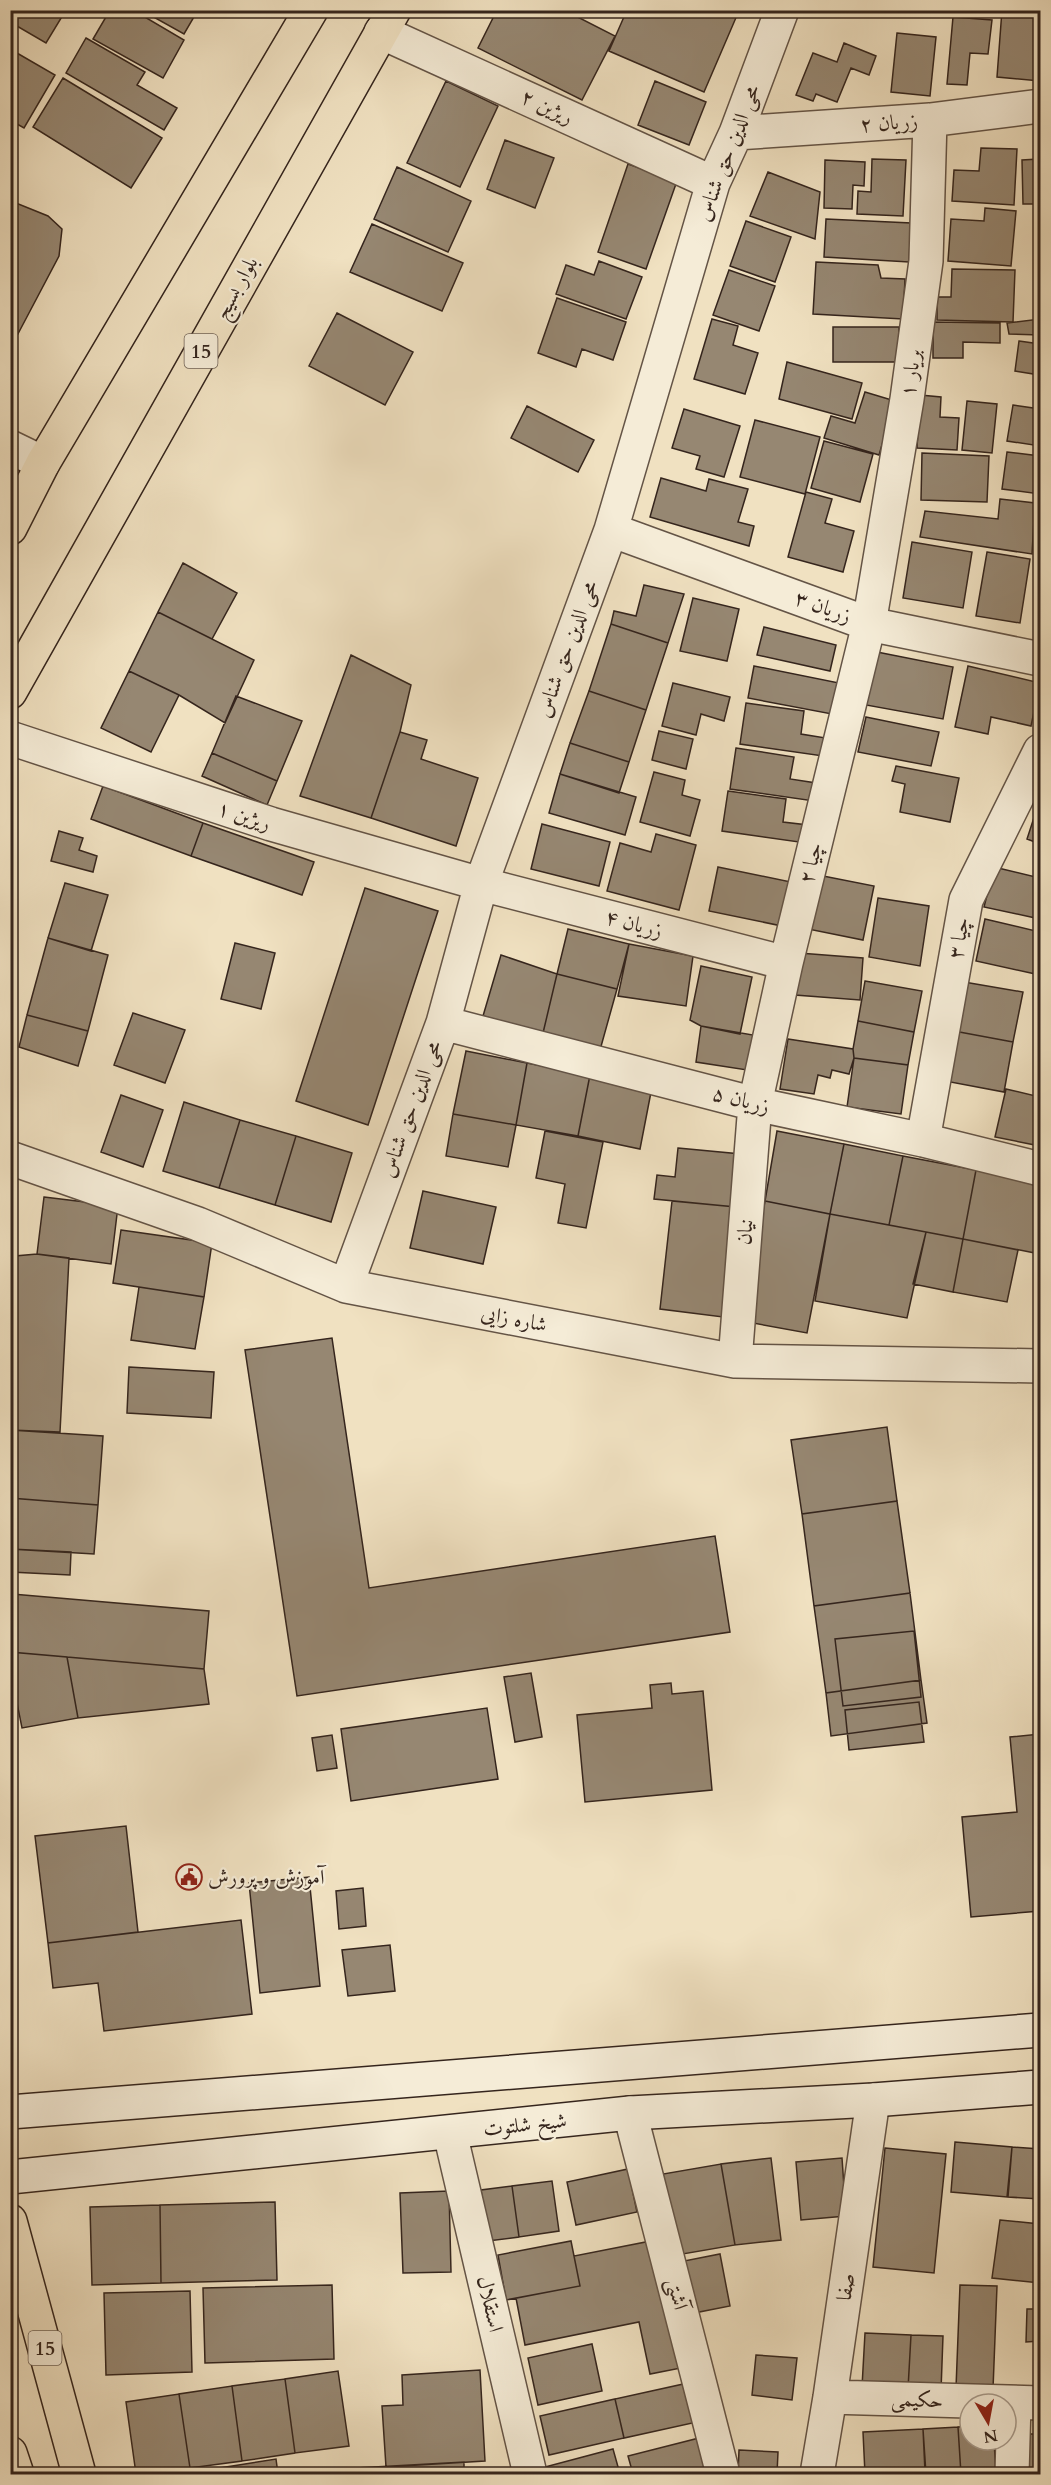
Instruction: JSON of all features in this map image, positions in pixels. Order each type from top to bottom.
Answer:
[{"type":"main road","points":[[10,528],[43,463],[311,10]]},
{"type":"main road","name":"بلوار بسیج","points":[[10,692],[388,21]]},
{"type":"main road","name":"15","points":[[10,2221],[79,2475]]},
{"type":"street","name":"محی الدین حق شناس","points":[[346,1286],[443,1023],[481,884],[611,530],[712,183],[736,133],[782,10]]},
{"type":"street","name":"ریژین ۲","points":[[388,21],[712,183]]},
{"type":"street","name":"زریان ۲","points":[[736,133],[930,120],[1041,106]]},
{"type":"street","name":"بریار ۱","points":[[870,624],[907,399],[926,261],[930,120]]},
{"type":"street","points":[[10,447],[43,463]]},
{"type":"street","name":"زریان ۳","points":[[611,530],[870,624],[1041,659]]},
{"type":"street","name":"چیا ۲","points":[[755,1104],[786,963],[870,624]]},
{"type":"street","name":"ریژین ۱","points":[[10,738],[271,824],[481,884]]},
{"type":"street","name":"چیا ۳","points":[[923,1140],[966,900],[1041,751]]},
{"type":"street","name":"زریان ۴","points":[[481,884],[786,963]]},
{"type":"street","name":"زریان ۵","points":[[443,1023],[755,1104],[923,1140],[1041,1169]]},
{"type":"street","name":"نیان","points":[[735,1361],[755,1104]]},
{"type":"street","name":"شاره زایی","points":[[10,1158],[198,1224],[346,1286],[735,1361],[1041,1366]]},
{"type":"street","points":[[10,2112],[1041,2030]]},
{"type":"street","name":"شیخ شلتوت","points":[[10,2177],[630,2113],[873,2100],[1041,2087]]},
{"type":"street","name":"صفا","points":[[817,2475],[873,2100]]},
{"type":"street","name":"آشتی","points":[[630,2113],[723,2475]]},
{"type":"street","name":"استقلال","points":[[450,2133],[530,2475]]},
{"type":"street","name":"حکیمی","points":[[830,2397],[1027,2403]]},
{"type":"street","points":[[1012,2475],[1027,2403]]},
{"type":"building","points":[[10,10],[66,10],[46,43],[10,22]]},
{"type":"building","points":[[110,10],[133,10],[184,40],[163,78],[93,39]]},
{"type":"building","points":[[141,10],[198,10],[184,34]]},
{"type":"building","points":[[497,10],[564,10],[615,36],[582,100],[478,48]]},
{"type":"building","points":[[627,10],[731,10],[738,13],[704,92],[609,51]]},
{"type":"building","points":[[1002,10],[1040,10],[1040,81],[997,77]]},
{"type":"building","points":[[953,17],[992,20],[988,54],[970,53],[967,85],[947,84]]},
{"type":"building","points":[[897,33],[936,37],[930,96],[891,92]]},
{"type":"building","points":[[86,38],[145,72],[137,85],[177,108],[164,130],[66,73]]},
{"type":"building","points":[[844,43],[876,56],[869,75],[851,68],[837,102],[816,94],[813,101],[796,95],[813,53],[837,62]]},
{"type":"building","points":[[10,49],[55,75],[24,128],[10,120]]},
{"type":"building","points":[[63,78],[162,138],[131,188],[33,127]]},
{"type":"building","points":[[446,81],[498,106],[460,187],[407,163]]},
{"type":"building","points":[[655,81],[706,102],[689,145],[638,125]]},
{"type":"building","points":[[1038,138],[1040,138],[1040,204],[1023,204],[1022,160],[1039,159]]},
{"type":"building","points":[[505,140],[554,158],[535,208],[487,189]]},
{"type":"building","points":[[981,148],[1017,149],[1014,205],[952,201],[954,170],[979,171]]},
{"type":"building","points":[[872,159],[906,160],[903,216],[857,214],[858,191],[871,192]]},
{"type":"building","points":[[825,160],[865,162],[864,186],[853,185],[852,209],[824,208]]},
{"type":"building","points":[[628,164],[677,181],[646,269],[598,252]]},
{"type":"building","points":[[397,167],[471,201],[448,252],[374,219]]},
{"type":"building","points":[[768,172],[820,192],[815,239],[750,216]]},
{"type":"building","points":[[10,203],[16,203],[48,216],[62,229],[59,256],[10,349]]},
{"type":"building","points":[[985,208],[1016,211],[1011,266],[948,261],[951,219],[984,221]]},
{"type":"building","points":[[826,219],[911,223],[909,262],[824,257]]},
{"type":"building","points":[[746,221],[791,237],[775,282],[730,266]]},
{"type":"building","points":[[372,224],[463,263],[442,311],[350,272]]},
{"type":"building","points":[[599,261],[642,277],[626,319],[556,294],[566,265],[594,275]]},
{"type":"building","points":[[816,262],[878,265],[881,278],[905,279],[903,319],[813,314]]},
{"type":"building","points":[[952,269],[1015,270],[1013,322],[937,320],[937,297],[951,297]]},
{"type":"building","points":[[729,270],[775,286],[759,331],[713,315]]},
{"type":"building","points":[[557,298],[626,322],[613,360],[582,349],[576,367],[538,353]]},
{"type":"building","points":[[337,313],[413,352],[385,405],[309,366]]},
{"type":"building","points":[[712,319],[738,326],[733,345],[758,353],[745,394],[694,379]]},
{"type":"building","points":[[1040,319],[1040,335],[1009,334],[1007,323]]},
{"type":"building","points":[[933,322],[1000,323],[1000,343],[963,342],[963,358],[933,358]]},
{"type":"building","points":[[833,327],[899,327],[899,362],[833,362]]},
{"type":"building","points":[[1019,341],[1040,344],[1040,375],[1015,371]]},
{"type":"building","points":[[787,362],[862,383],[852,419],[779,399]]},
{"type":"building","points":[[865,392],[895,401],[879,455],[824,438],[831,416],[855,423]]},
{"type":"building","points":[[920,395],[941,397],[940,417],[959,418],[957,450],[917,448]]},
{"type":"building","points":[[967,401],[997,404],[992,453],[962,450]]},
{"type":"building","points":[[1013,405],[1040,409],[1040,446],[1007,441]]},
{"type":"building","points":[[527,406],[594,440],[578,472],[511,438]]},
{"type":"building","points":[[684,409],[740,426],[724,477],[696,469],[700,456],[672,448]]},
{"type":"building","points":[[755,420],[820,437],[805,494],[740,477]]},
{"type":"building","points":[[824,441],[873,454],[860,502],[811,488]]},
{"type":"building","points":[[1007,452],[1040,456],[1040,494],[1002,489]]},
{"type":"building","points":[[922,453],[989,456],[987,502],[921,500]]},
{"type":"building","points":[[661,478],[706,491],[709,479],[748,489],[738,522],[754,526],[749,546],[650,517]]},
{"type":"building","points":[[806,492],[832,499],[825,523],[854,531],[843,572],[788,557]]},
{"type":"building","points":[[1000,499],[1035,503],[1032,554],[920,537],[925,511],[998,519]]},
{"type":"building","points":[[912,542],[972,552],[963,608],[903,598]]},
{"type":"building","points":[[987,552],[1030,559],[1020,623],[976,616]]},
{"type":"building","points":[[1035,553],[1040,553],[1040,589],[1035,589]]},
{"type":"building","points":[[183,563],[237,593],[212,639],[158,612]]},
{"type":"building","points":[[644,585],[684,594],[668,643],[611,624],[614,611],[636,616]]},
{"type":"building","points":[[693,598],[739,609],[727,661],[680,651]]},
{"type":"building","points":[[158,612],[254,660],[225,723],[179,695],[129,671]]},
{"type":"building","points":[[611,624],[668,643],[646,710],[589,691]]},
{"type":"building","points":[[764,627],[836,645],[830,671],[757,655]]},
{"type":"building","points":[[877,652],[953,667],[943,719],[866,705]]},
{"type":"building","points":[[351,655],[411,685],[400,732],[371,818],[300,796]]},
{"type":"building","points":[[754,666],[844,684],[837,715],[748,698]]},
{"type":"building","points":[[968,666],[1040,683],[1031,726],[991,717],[988,734],[955,727]]},
{"type":"building","points":[[129,671],[179,695],[151,752],[101,728]]},
{"type":"building","points":[[673,683],[730,697],[724,721],[701,714],[696,735],[662,726]]},
{"type":"building","points":[[589,691],[646,710],[629,762],[570,743]]},
{"type":"building","points":[[236,696],[302,721],[277,781],[212,753]]},
{"type":"building","points":[[746,703],[804,711],[801,734],[826,738],[823,756],[740,744]]},
{"type":"building","points":[[866,717],[939,732],[931,766],[858,752]]},
{"type":"building","points":[[659,731],[693,739],[686,769],[652,760]]},
{"type":"building","points":[[400,732],[427,740],[421,759],[478,778],[456,846],[371,818]]},
{"type":"building","points":[[570,743],[629,762],[619,793],[560,774]]},
{"type":"building","points":[[736,748],[794,757],[790,779],[816,783],[814,801],[730,789]]},
{"type":"building","points":[[212,753],[277,781],[267,805],[202,776]]},
{"type":"building","points":[[896,766],[959,778],[950,822],[900,812],[905,784],[892,781]]},
{"type":"building","points":[[654,772],[685,780],[682,795],[700,800],[690,836],[640,822]]},
{"type":"building","points":[[560,774],[636,797],[625,835],[549,813]]},
{"type":"building","points":[[103,786],[203,823],[191,856],[91,819]]},
{"type":"building","points":[[728,791],[786,799],[783,822],[808,825],[806,843],[722,831]]},
{"type":"building","points":[[1040,799],[1040,844],[1027,839]]},
{"type":"building","points":[[203,823],[314,862],[302,895],[191,856]]},
{"type":"building","points":[[542,824],[610,842],[599,886],[531,869]]},
{"type":"building","points":[[59,831],[83,838],[79,850],[97,856],[93,872],[51,861]]},
{"type":"building","points":[[656,834],[696,845],[679,910],[607,891],[620,843],[651,852]]},
{"type":"building","points":[[718,867],[791,882],[782,926],[709,911]]},
{"type":"building","points":[[994,867],[1040,878],[1040,919],[984,907]]},
{"type":"building","points":[[813,874],[874,886],[863,940],[803,928]]},
{"type":"building","points":[[65,883],[108,895],[91,951],[48,938]]},
{"type":"building","points":[[365,888],[438,911],[368,1125],[296,1101]]},
{"type":"building","points":[[878,898],[929,906],[920,966],[869,957]]},
{"type":"building","points":[[985,919],[1040,932],[1040,975],[976,961]]},
{"type":"building","points":[[568,929],[629,944],[617,989],[557,974]]},
{"type":"building","points":[[48,938],[108,955],[88,1031],[27,1015]]},
{"type":"building","points":[[235,943],[275,953],[261,1009],[221,999]]},
{"type":"building","points":[[629,944],[693,956],[686,1006],[618,996]]},
{"type":"building","points":[[799,953],[863,958],[860,1000],[795,995]]},
{"type":"building","points":[[501,955],[557,974],[543,1033],[483,1016]]},
{"type":"building","points":[[701,966],[752,977],[740,1034],[701,1026],[690,1020]]},
{"type":"building","points":[[557,974],[617,989],[600,1050],[543,1033]]},
{"type":"building","points":[[865,981],[922,991],[914,1032],[858,1021]]},
{"type":"building","points":[[964,982],[1023,992],[1013,1042],[954,1031]]},
{"type":"building","points":[[133,1013],[185,1030],[165,1083],[114,1065]]},
{"type":"building","points":[[27,1015],[88,1031],[78,1066],[19,1047]]},
{"type":"building","points":[[858,1021],[914,1032],[908,1065],[854,1058],[853,1049]]},
{"type":"building","points":[[701,1026],[753,1035],[747,1070],[696,1062]]},
{"type":"building","points":[[954,1031],[1013,1042],[1004,1092],[945,1081]]},
{"type":"building","points":[[788,1039],[853,1049],[854,1058],[849,1074],[832,1070],[830,1078],[818,1075],[814,1094],[780,1089]]},
{"type":"building","points":[[466,1051],[527,1063],[516,1125],[453,1114]]},
{"type":"building","points":[[854,1058],[908,1065],[901,1114],[847,1107]]},
{"type":"building","points":[[527,1063],[590,1075],[578,1136],[516,1125]]},
{"type":"building","points":[[590,1075],[652,1087],[640,1149],[578,1136]]},
{"type":"building","points":[[1006,1089],[1040,1097],[1040,1146],[995,1137]]},
{"type":"building","points":[[121,1095],[163,1110],[143,1167],[101,1152]]},
{"type":"building","points":[[184,1102],[240,1120],[219,1188],[163,1171]]},
{"type":"building","points":[[453,1114],[516,1125],[508,1167],[446,1156]]},
{"type":"building","points":[[240,1120],[296,1136],[275,1205],[219,1188]]},
{"type":"building","points":[[545,1131],[603,1142],[586,1228],[558,1223],[565,1184],[536,1178]]},
{"type":"building","points":[[777,1131],[844,1144],[830,1214],[765,1201]]},
{"type":"building","points":[[296,1136],[352,1153],[331,1222],[275,1205]]},
{"type":"building","points":[[844,1144],[903,1156],[889,1225],[830,1214]]},
{"type":"building","points":[[678,1148],[741,1154],[736,1207],[654,1199],[657,1175],[675,1177]]},
{"type":"building","points":[[903,1156],[976,1170],[963,1239],[889,1225]]},
{"type":"building","points":[[976,1170],[1040,1183],[1040,1254],[963,1239]]},
{"type":"building","points":[[423,1191],[496,1207],[483,1264],[410,1248]]},
{"type":"building","points":[[44,1197],[118,1206],[111,1264],[37,1254]]},
{"type":"building","points":[[672,1201],[736,1207],[723,1317],[660,1309]]},
{"type":"building","points":[[765,1201],[830,1214],[807,1333],[742,1321]]},
{"type":"building","points":[[830,1214],[926,1232],[907,1318],[815,1301]]},
{"type":"building","points":[[121,1230],[212,1243],[204,1297],[113,1283]]},
{"type":"building","points":[[926,1232],[963,1239],[953,1292],[913,1284]]},
{"type":"building","points":[[963,1239],[1018,1250],[1007,1302],[953,1292]]},
{"type":"building","points":[[37,1254],[69,1258],[60,1432],[10,1430],[10,1341],[15,1256]]},
{"type":"building","points":[[139,1287],[204,1297],[195,1349],[131,1340]]},
{"type":"building","points":[[332,1338],[369,1588],[715,1536],[730,1632],[297,1696],[245,1350]]},
{"type":"building","points":[[129,1367],[214,1372],[211,1418],[127,1413]]},
{"type":"building","points":[[887,1427],[897,1501],[802,1514],[791,1440]]},
{"type":"building","points":[[10,1430],[103,1436],[98,1505],[10,1498]]},
{"type":"building","points":[[10,1498],[98,1505],[94,1554],[10,1549]]},
{"type":"building","points":[[897,1501],[910,1593],[814,1606],[802,1514]]},
{"type":"building","points":[[10,1549],[71,1552],[70,1575],[10,1572]]},
{"type":"building","points":[[910,1593],[921,1680],[826,1693],[814,1606]]},
{"type":"building","points":[[12,1594],[209,1611],[204,1669],[10,1652]]},
{"type":"building","points":[[914,1631],[921,1697],[843,1706],[835,1639]]},
{"type":"building","points":[[10,1652],[67,1657],[78,1718],[22,1728],[10,1668]]},
{"type":"building","points":[[67,1657],[204,1669],[209,1704],[78,1718]]},
{"type":"building","points":[[531,1673],[542,1737],[515,1742],[504,1677]]},
{"type":"building","points":[[921,1680],[927,1723],[831,1736],[826,1693]]},
{"type":"building","points":[[671,1683],[672,1694],[703,1691],[712,1790],[585,1802],[577,1715],[652,1708],[650,1685]]},
{"type":"building","points":[[919,1702],[924,1742],[849,1750],[845,1710]]},
{"type":"building","points":[[487,1708],[498,1779],[351,1801],[341,1729]]},
{"type":"building","points":[[1040,1734],[1040,1911],[971,1917],[962,1817],[1017,1812],[1010,1737]]},
{"type":"building","points":[[332,1735],[337,1768],[317,1771],[312,1738]]},
{"type":"building","points":[[126,1826],[138,1932],[48,1943],[35,1836]]},
{"type":"building","points":[[309,1877],[320,1986],[260,1993],[249,1883]]},
{"type":"building","points":[[363,1888],[366,1926],[339,1929],[336,1891]]},
{"type":"building","points":[[241,1920],[252,2014],[104,2031],[98,1983],[53,1988],[48,1943]]},
{"type":"building","points":[[390,1945],[395,1991],[348,1996],[342,1950]]},
{"type":"building","points":[[955,2142],[1012,2147],[1007,2197],[951,2192]]},
{"type":"building","points":[[1012,2147],[1040,2149],[1040,2199],[1008,2197]]},
{"type":"building","points":[[885,2148],[946,2154],[934,2273],[873,2267]]},
{"type":"building","points":[[771,2158],[781,2240],[735,2245],[721,2164]]},
{"type":"building","points":[[842,2158],[846,2216],[801,2220],[796,2162]]},
{"type":"building","points":[[721,2164],[735,2245],[677,2255],[663,2174]]},
{"type":"building","points":[[628,2169],[637,2212],[576,2225],[567,2182]]},
{"type":"building","points":[[552,2181],[559,2231],[519,2237],[512,2186]]},
{"type":"building","points":[[512,2186],[519,2237],[488,2241],[481,2190]]},
{"type":"building","points":[[449,2191],[451,2272],[403,2273],[400,2193]]},
{"type":"building","points":[[275,2202],[277,2280],[161,2283],[160,2205]]},
{"type":"building","points":[[160,2205],[161,2283],[92,2285],[90,2207]]},
{"type":"building","points":[[1000,2220],[1040,2224],[1040,2283],[992,2278]]},
{"type":"building","points":[[656,2240],[681,2368],[650,2374],[639,2322],[525,2345],[516,2298],[580,2286],[574,2256]]},
{"type":"building","points":[[571,2241],[580,2286],[506,2300],[498,2255]]},
{"type":"building","points":[[720,2254],[730,2306],[694,2313],[684,2261]]},
{"type":"building","points":[[332,2285],[334,2359],[205,2363],[203,2288]]},
{"type":"building","points":[[960,2285],[997,2286],[993,2389],[956,2388]]},
{"type":"building","points":[[190,2291],[192,2372],[106,2375],[104,2293]]},
{"type":"building","points":[[1027,2309],[1040,2309],[1040,2341],[1026,2342]]},
{"type":"building","points":[[865,2333],[911,2335],[908,2389],[862,2387]]},
{"type":"building","points":[[911,2335],[943,2336],[941,2391],[908,2389]]},
{"type":"building","points":[[592,2344],[602,2391],[538,2405],[528,2358]]},
{"type":"building","points":[[756,2355],[797,2358],[792,2400],[752,2395]]},
{"type":"building","points":[[480,2370],[485,2461],[386,2467],[382,2406],[403,2405],[402,2375]]},
{"type":"building","points":[[338,2371],[349,2446],[295,2453],[285,2379]]},
{"type":"building","points":[[285,2379],[295,2453],[242,2461],[232,2386]]},
{"type":"building","points":[[688,2383],[697,2422],[624,2438],[615,2399]]},
{"type":"building","points":[[232,2386],[242,2461],[190,2468],[179,2394]]},
{"type":"building","points":[[179,2394],[190,2468],[136,2474],[126,2402]]},
{"type":"building","points":[[615,2399],[624,2438],[549,2455],[540,2416]]},
{"type":"building","points":[[958,2427],[961,2474],[926,2474],[923,2429]]},
{"type":"building","points":[[923,2429],[925,2472],[865,2474],[863,2432]]},
{"type":"building","points":[[1024,2434],[1040,2434],[1040,2474],[1024,2474]]},
{"type":"building","points":[[703,2437],[712,2474],[633,2474],[628,2456]]},
{"type":"building","points":[[613,2449],[620,2474],[547,2474],[545,2467]]},
{"type":"building","points":[[739,2450],[778,2452],[777,2474],[738,2474]]},
{"type":"building","points":[[960,2452],[995,2452],[996,2474],[961,2474]]},
{"type":"building","points":[[276,2459],[278,2474],[201,2474],[201,2471]]},
{"type":"building","points":[[464,2462],[464,2474],[338,2474],[338,2469]]},
{"type":"building","points":[[197,2470],[198,2474],[169,2474]]},
{"type":"place","name":"آموزش و پرورش","points":[[189,1877]]}]
